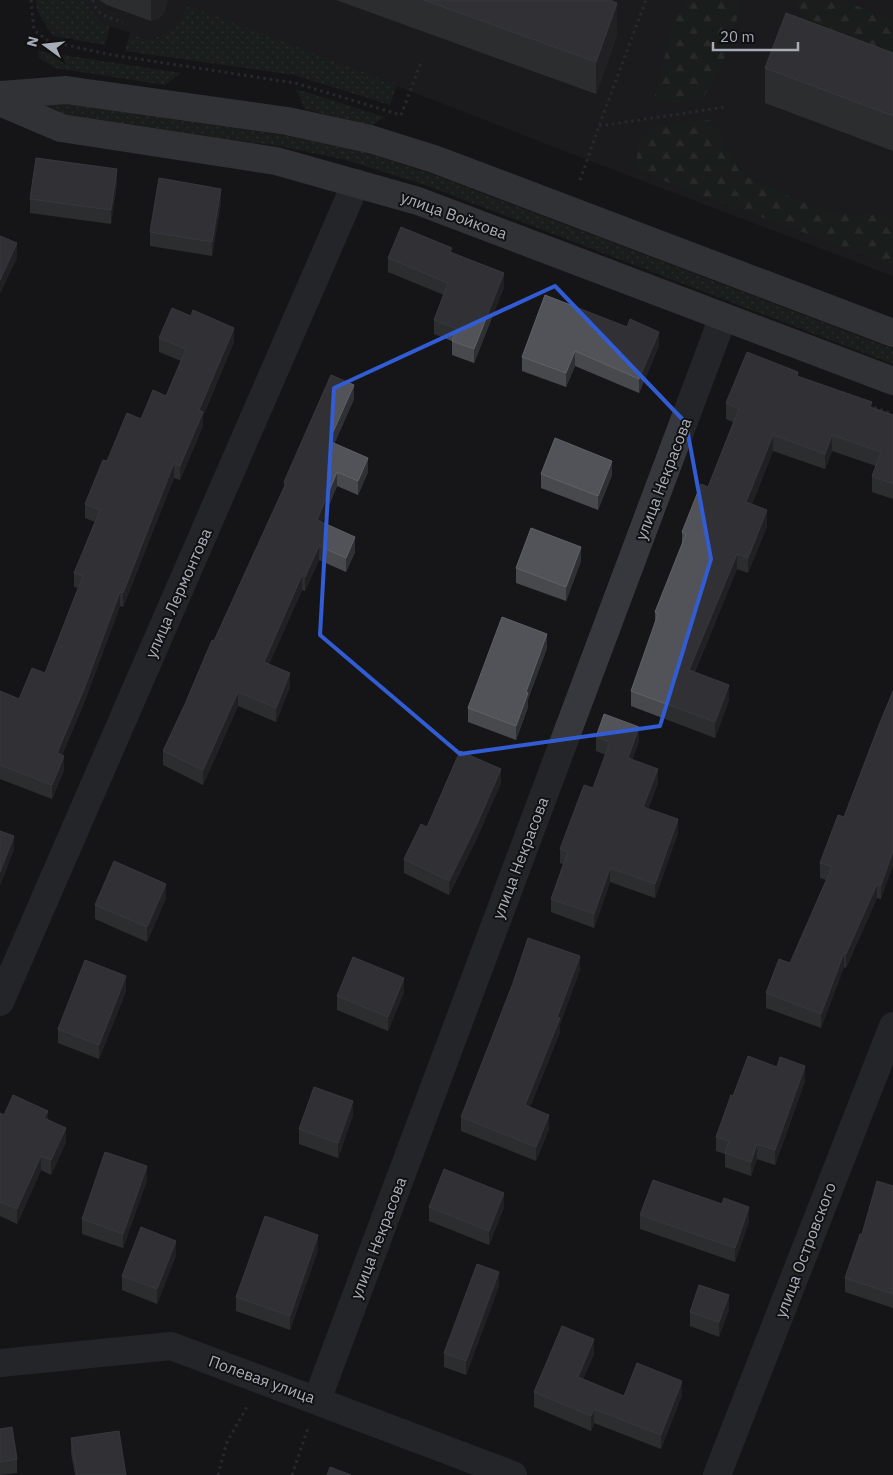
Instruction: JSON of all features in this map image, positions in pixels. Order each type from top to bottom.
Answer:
[{"type":"main road","points":[[0,95],[66,90],[287,121],[370,139],[434,159],[893,333]]},
{"type":"main road","name":"улица Войкова","points":[[0,102],[61,128],[276,161],[418,201],[893,381]]},
{"type":"street","name":"улица Лермонтова","points":[[0,1002],[356,183]]},
{"type":"street","name":"улица Некрасова","points":[[317,1400],[723,317]]},
{"type":"street","name":"улица Островского","points":[[717,1475],[893,1026]]},
{"type":"street","name":"Полевая улица","points":[[0,1363],[171,1346],[513,1475]]},
{"type":"path","points":[[30,0],[34,30],[48,41],[112,55],[294,83],[401,115]]},
{"type":"path","points":[[93,0],[94,5],[101,14],[123,22]]},
{"type":"path","points":[[580,180],[598,126],[646,0]]},
{"type":"path","points":[[598,126],[725,107]]},
{"type":"path","points":[[866,404],[893,414]]},
{"type":"path","points":[[218,1475],[227,1442],[262,1379]]},
{"type":"path","points":[[292,1475],[317,1400]]},
{"type":"highlighted area","points":[[555,286],[686,423],[711,559],[660,726],[460,754],[320,635],[334,388]]},
{"type":"shaded area","points":[[84,0],[893,0],[893,276],[188,5],[177,26],[151,40],[101,23]]},
{"type":"green space","points":[[36,0],[84,0],[101,23],[110,26],[105,45],[53,36],[37,11]]},
{"type":"green space","points":[[684,0],[743,0],[722,65],[703,98],[672,103],[654,98],[673,25]]},
{"type":"green space","points":[[796,0],[843,0],[893,21],[893,55],[803,17]]},
{"type":"green space","points":[[188,5],[397,85],[390,105],[294,75],[125,51],[130,33],[151,40],[177,26]]},
{"type":"green space","points":[[38,51],[181,73],[165,85],[55,68],[39,58]]},
{"type":"green space","points":[[296,89],[385,117],[370,127],[305,109]]},
{"type":"green space","points":[[44,100],[282,135],[357,150],[429,173],[893,349],[893,364],[425,185],[346,160],[279,146],[42,114]]},
{"type":"green space","points":[[710,120],[743,175],[813,207],[847,214],[881,215],[893,219],[893,265],[694,193],[636,169],[638,143],[658,125]]},
{"type":"building","points":[[424,0],[610,0],[617,3],[596,62]]},
{"type":"building","points":[[786,13],[893,53],[893,116],[765,68]]},
{"type":"building","points":[[36,158],[117,169],[111,210],[30,199]]},
{"type":"building","points":[[159,178],[221,189],[212,242],[150,232]]},
{"type":"building","points":[[401,227],[452,248],[450,252],[504,273],[474,349],[452,341],[457,329],[434,320],[448,283],[388,258]]},
{"type":"building","points":[[0,236],[17,243],[0,280]]},
{"type":"building","points":[[545,295],[627,327],[630,319],[659,332],[639,379],[575,351],[566,373],[522,357]]},
{"type":"building","points":[[172,308],[191,316],[193,310],[234,328],[199,410],[203,412],[180,466],[174,463],[123,593],[120,592],[84,689],[57,753],[64,756],[52,785],[0,765],[0,691],[19,699],[32,668],[45,673],[83,576],[74,573],[100,510],[85,504],[103,460],[107,461],[127,413],[141,419],[153,390],[166,396],[186,349],[159,338]]},
{"type":"building","points":[[747,352],[798,372],[797,376],[872,402],[870,407],[893,415],[893,484],[872,476],[881,452],[832,435],[825,454],[773,435],[746,502],[767,510],[748,558],[737,554],[689,670],[729,685],[715,722],[631,691],[658,614],[655,612],[686,534],[682,532],[701,484],[708,487],[739,409],[726,403]]},
{"type":"building","points":[[331,375],[354,385],[329,441],[368,458],[358,481],[337,472],[317,520],[355,537],[346,558],[319,546],[305,577],[302,575],[264,662],[290,673],[276,708],[238,692],[203,770],[163,751],[212,640],[214,641],[286,483],[284,482]]},
{"type":"building","points":[[555,438],[612,461],[598,496],[541,474]]},
{"type":"building","points":[[531,528],[581,547],[566,587],[516,568]]},
{"type":"building","points":[[502,617],[547,634],[516,726],[468,708]]},
{"type":"building","points":[[893,691],[893,851],[881,885],[877,884],[846,954],[844,953],[821,1014],[766,993],[779,959],[790,963],[832,867],[820,863],[838,815],[844,817]]},
{"type":"building","points":[[604,714],[639,727],[628,758],[658,769],[643,807],[678,819],[655,884],[610,868],[594,914],[551,899],[568,852],[560,849],[584,785],[593,788],[610,742],[596,737]]},
{"type":"building","points":[[460,751],[501,769],[449,881],[404,859],[421,824],[427,827]]},
{"type":"building","points":[[0,831],[14,836],[0,872]]},
{"type":"building","points":[[114,861],[166,884],[147,927],[95,905]]},
{"type":"building","points":[[528,938],[580,956],[557,1017],[560,1018],[525,1105],[549,1115],[536,1147],[461,1117],[513,983]]},
{"type":"building","points":[[353,957],[404,978],[388,1017],[337,996]]},
{"type":"building","points":[[85,960],[126,976],[99,1045],[58,1029]]},
{"type":"building","points":[[748,1056],[777,1067],[780,1057],[805,1066],[775,1150],[757,1144],[751,1162],[725,1153],[729,1141],[716,1137]]},
{"type":"building","points":[[314,1087],[353,1101],[338,1143],[299,1129]]},
{"type":"building","points":[[13,1095],[48,1111],[44,1118],[66,1128],[51,1160],[41,1156],[17,1209],[0,1202],[0,1113],[4,1115]]},
{"type":"building","points":[[105,1152],[147,1166],[123,1234],[82,1219]]},
{"type":"building","points":[[444,1169],[504,1193],[489,1231],[429,1207]]},
{"type":"building","points":[[653,1180],[722,1204],[724,1198],[749,1207],[735,1248],[640,1215]]},
{"type":"building","points":[[877,1181],[893,1186],[893,1294],[845,1278],[860,1234],[862,1234]]},
{"type":"building","points":[[265,1216],[318,1235],[290,1316],[236,1297]]},
{"type":"building","points":[[141,1227],[176,1241],[157,1289],[122,1276]]},
{"type":"building","points":[[477,1264],[499,1272],[466,1361],[444,1353]]},
{"type":"building","points":[[699,1285],[729,1295],[719,1322],[690,1312]]},
{"type":"building","points":[[562,1326],[594,1339],[578,1377],[624,1396],[637,1363],[682,1381],[661,1435],[594,1409],[591,1416],[534,1392]]},
{"type":"building","points":[[12,1427],[17,1459],[0,1462],[0,1429]]},
{"type":"building","points":[[119,1431],[126,1475],[77,1475],[71,1438]]},
{"type":"building","points":[[330,1467],[351,1475],[327,1475]]}]
